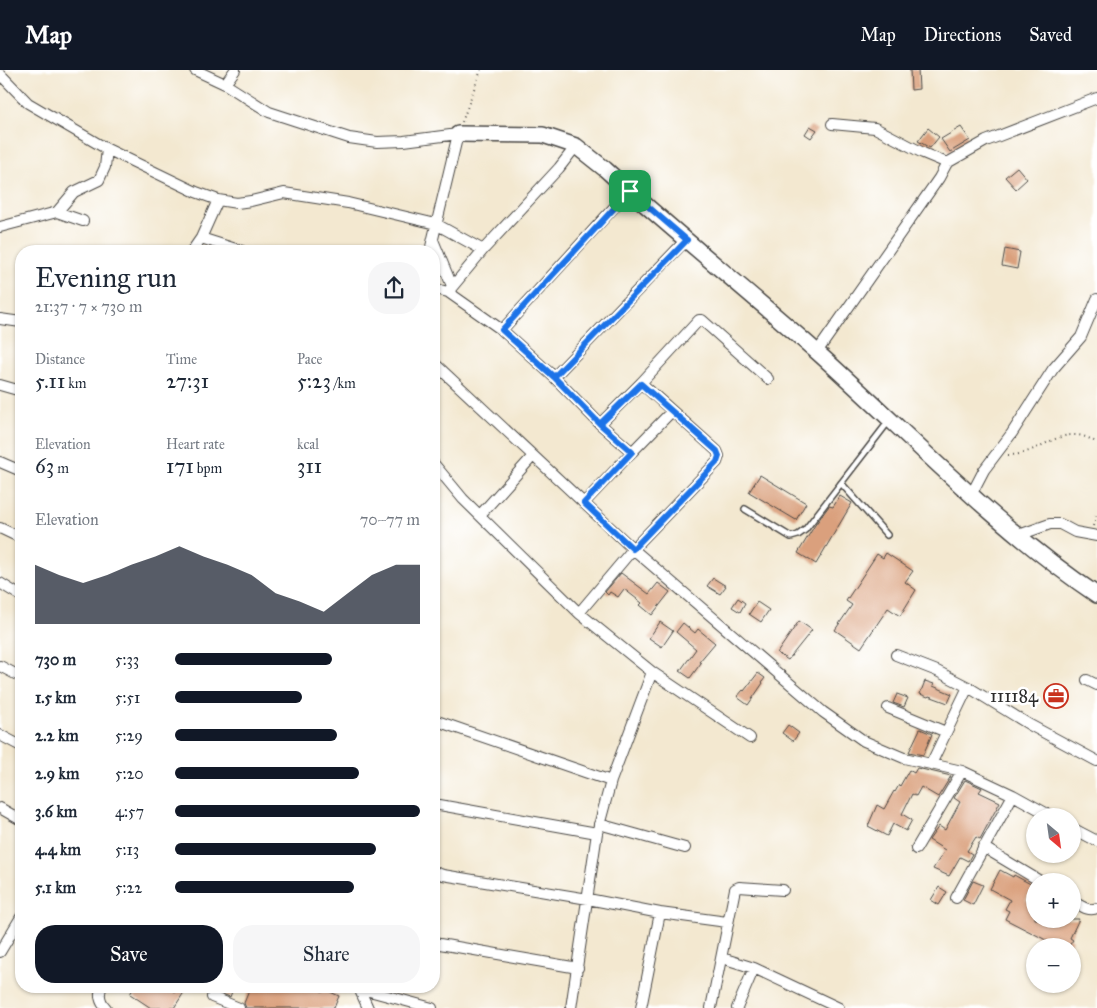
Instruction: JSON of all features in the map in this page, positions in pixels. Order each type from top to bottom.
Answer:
[{"type":"street","points":[[13,70],[2,76],[28,103],[107,149],[196,192],[218,200],[236,203],[284,193],[348,203],[436,224],[483,250]]},
{"type":"street","points":[[195,70],[225,84],[269,112],[349,138],[376,142],[404,141],[458,134],[543,135],[576,146],[817,352],[971,495],[1069,576],[1097,595]]},
{"type":"street","points":[[225,84],[235,70]]},
{"type":"street","points":[[817,352],[939,178],[947,163],[986,141],[1097,98]]},
{"type":"street","points":[[832,124],[875,128],[947,163]]},
{"type":"street","points":[[432,245],[458,134]]},
{"type":"street","points":[[440,290],[450,289],[483,250],[559,168],[576,146]]},
{"type":"street","points":[[57,212],[74,192],[99,180],[105,166],[107,149]]},
{"type":"street","points":[[502,330],[630,191]]},
{"type":"street","points":[[196,245],[218,200]]},
{"type":"street","points":[[0,227],[57,212],[83,221]]},
{"type":"street","points":[[201,238],[223,245]]},
{"type":"street","points":[[433,240],[435,245]]},
{"type":"street","points":[[554,377],[687,240]]},
{"type":"street","points":[[440,260],[450,289],[502,330],[632,452]]},
{"type":"street","points":[[971,495],[984,470],[998,454],[1053,369],[1081,337],[1097,299]]},
{"type":"street","points":[[0,319],[15,321]]},
{"type":"street","points":[[600,424],[641,384],[699,320],[702,320],[768,379]]},
{"type":"street","points":[[440,369],[633,549],[823,712],[864,740],[904,758],[962,771],[1036,808]]},
{"type":"street","points":[[579,613],[633,549],[717,462],[719,456],[717,451],[641,384]]},
{"type":"street","points":[[0,385],[15,389]]},
{"type":"street","points":[[584,503],[672,412]]},
{"type":"street","points":[[480,515],[533,456]]},
{"type":"street","points":[[1,466],[15,468]]},
{"type":"street","points":[[440,471],[463,499],[579,613],[652,672],[750,738]]},
{"type":"street","points":[[1019,535],[1050,524],[1066,526],[1075,532],[1093,535]]},
{"type":"street","points":[[0,528],[15,535]]},
{"type":"street","points":[[0,583],[15,592]]},
{"type":"street","points":[[896,655],[936,671],[968,687],[1030,725],[1097,761]]},
{"type":"street","points":[[0,666],[15,674]]},
{"type":"street","points":[[571,1008],[598,829],[611,781],[652,672]]},
{"type":"street","points":[[1087,680],[1097,685]]},
{"type":"street","points":[[931,764],[968,687]]},
{"type":"street","points":[[888,708],[946,732]]},
{"type":"street","points":[[440,722],[611,781]]},
{"type":"street","points":[[0,735],[15,743]]},
{"type":"street","points":[[916,849],[962,771]]},
{"type":"street","points":[[956,898],[1013,796]]},
{"type":"street","points":[[440,805],[598,829],[685,848]]},
{"type":"street","points":[[0,808],[15,817]]},
{"type":"street","points":[[1081,833],[1097,841]]},
{"type":"street","points":[[984,847],[1027,873]]},
{"type":"street","points":[[440,874],[660,913],[727,922]]},
{"type":"street","points":[[711,1008],[734,892],[737,888],[783,890]]},
{"type":"street","points":[[1081,906],[1093,910],[1097,908]]},
{"type":"street","points":[[641,1008],[660,913]]},
{"type":"street","points":[[0,952],[15,927]]},
{"type":"street","points":[[440,944],[578,968]]},
{"type":"street","points":[[722,958],[754,968],[833,1007]]},
{"type":"street","points":[[737,1008],[754,968]]},
{"type":"street","points":[[99,993],[100,999],[106,1008]]},
{"type":"street","points":[[359,993],[368,1008]]},
{"type":"street","points":[[378,993],[432,1008]]},
{"type":"street","points":[[212,998],[239,1008]]},
{"type":"lane","points":[[745,508],[791,536],[798,535],[805,530],[890,419]]},
{"type":"lane","points":[[841,484],[887,536]]},
{"type":"path","points":[[458,134],[481,70]]},
{"type":"path","points":[[998,454],[1017,455],[1048,442],[1078,434],[1097,443]]},
{"type":"path","points":[[1093,535],[1097,512]]},
{"type":"building","points":[[910,70],[918,70],[919,89],[911,90]]},
{"type":"building","points":[[810,126],[817,130],[811,138],[805,134]]},
{"type":"building","points":[[961,127],[970,140],[950,152],[941,139]]},
{"type":"building","points":[[928,128],[939,137],[930,148],[918,141]]},
{"type":"building","points":[[1017,167],[1027,179],[1016,189],[1005,177]]},
{"type":"building","points":[[1005,249],[1020,252],[1017,269],[1002,266]]},
{"type":"building","points":[[760,475],[806,503],[796,520],[749,492]]},
{"type":"building","points":[[840,496],[852,503],[816,564],[798,553],[829,506],[833,507]]},
{"type":"building","points":[[886,553],[913,571],[905,582],[916,590],[900,616],[888,608],[861,648],[835,630],[852,605],[846,601],[877,554],[883,558]]},
{"type":"building","points":[[621,573],[649,594],[658,583],[670,592],[652,615],[640,605],[642,603],[624,589],[618,597],[610,592],[608,595],[605,592]]},
{"type":"building","points":[[713,578],[726,586],[720,594],[707,586]]},
{"type":"building","points":[[738,598],[745,603],[740,612],[732,607]]},
{"type":"building","points":[[757,602],[769,610],[761,622],[749,614]]},
{"type":"building","points":[[799,621],[812,630],[788,660],[777,653]]},
{"type":"building","points":[[660,622],[673,631],[662,647],[649,638]]},
{"type":"building","points":[[683,623],[695,633],[698,629],[715,643],[699,662],[701,663],[690,678],[680,671],[696,649],[676,632]]},
{"type":"building","points":[[758,673],[765,678],[748,705],[737,697]]},
{"type":"building","points":[[925,681],[952,694],[948,703],[920,694]]},
{"type":"building","points":[[897,694],[908,698],[904,707],[893,703]]},
{"type":"building","points":[[788,725],[799,733],[793,741],[782,733]]},
{"type":"building","points":[[920,729],[932,734],[923,755],[909,752]]},
{"type":"building","points":[[917,768],[951,776],[938,797],[921,787],[916,796],[912,794],[902,814],[912,820],[906,831],[893,824],[887,836],[868,826],[877,805],[884,809],[909,770],[914,773]]},
{"type":"building","points":[[965,780],[982,788],[979,792],[1000,802],[980,839],[976,837],[967,851],[972,854],[968,861],[960,857],[949,876],[933,869],[945,850],[929,840],[939,826],[945,830],[960,802],[954,798]]},
{"type":"building","points":[[1000,870],[1026,882],[1026,928],[1075,928],[1070,938],[1042,938],[1005,919],[1009,911],[1005,909],[1010,900],[990,889]]},
{"type":"building","points":[[973,881],[983,885],[973,905],[963,900]]},
{"type":"building","points":[[939,887],[947,892],[939,905],[931,900]]},
{"type":"building","points":[[184,993],[174,1008],[151,1008],[130,994]]},
{"type":"building","points":[[219,993],[231,993],[230,997]]},
{"type":"building","points":[[248,993],[332,993],[339,996],[334,1008],[246,1008],[244,1003]]},
{"type":"place","name":"111184","points":[[1056,696]]},
{"type":"route","points":[[630,191],[502,330],[554,377],[600,424],[632,452],[584,503],[633,549],[717,462],[719,456],[717,451],[641,384],[600,424],[554,377],[687,240],[630,191]]}]
